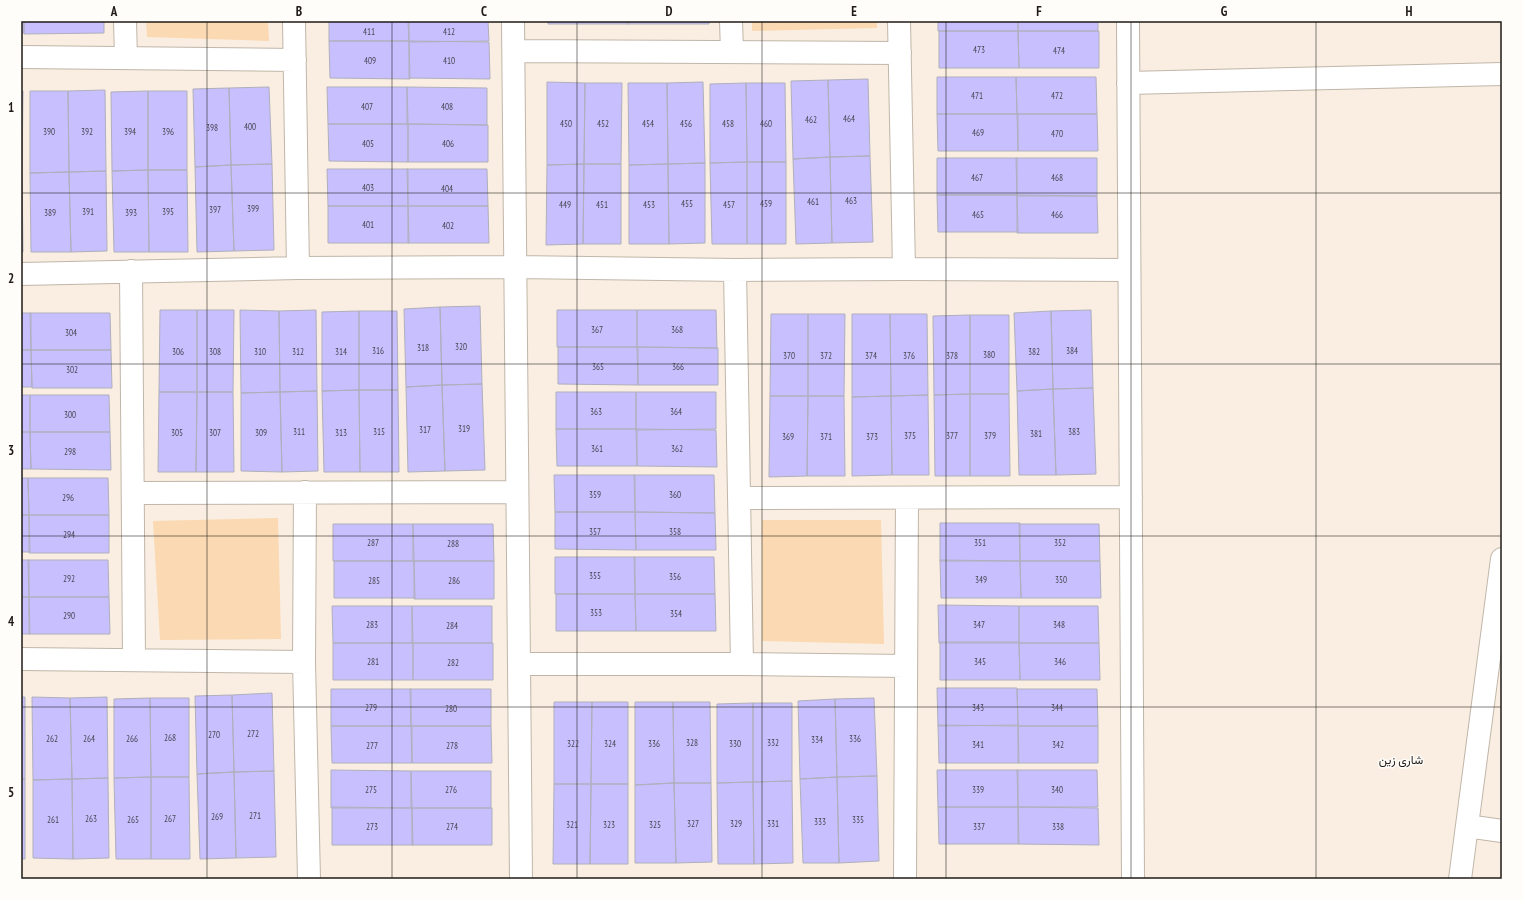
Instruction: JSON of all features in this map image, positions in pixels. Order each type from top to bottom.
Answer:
[{"type":"street","points":[[125,21],[126,58]]},
{"type":"street","points":[[294,21],[298,268]]},
{"type":"street","points":[[513,21],[521,879]]},
{"type":"street","points":[[731,21],[732,52]]},
{"type":"street","points":[[899,21],[904,269]]},
{"type":"street","points":[[1128,21],[1133,879]]},
{"type":"street","points":[[514,51],[900,53]]},
{"type":"street","points":[[21,57],[295,60]]},
{"type":"street","points":[[1128,83],[1502,74]]},
{"type":"street","points":[[21,274],[298,268],[516,267],[735,270],[1130,270]]},
{"type":"street","points":[[735,270],[742,664]]},
{"type":"street","points":[[132,271],[134,659]]},
{"type":"street","points":[[306,492],[304,662],[309,879]]},
{"type":"street","points":[[133,493],[517,492]]},
{"type":"street","points":[[739,498],[1131,497]]},
{"type":"street","points":[[905,879],[907,498]]},
{"type":"street","points":[[1460,879],[1502,559]]},
{"type":"street","points":[[21,659],[304,662]]},
{"type":"street","points":[[519,664],[906,666]]},
{"type":"street","points":[[1467,826],[1502,831]]},
{"type":"shaded area","points":[[146,21],[268,21],[269,41],[147,37]]},
{"type":"shaded area","points":[[752,21],[877,21],[877,28],[752,31]]},
{"type":"shaded area","points":[[278,518],[281,639],[160,640],[153,521]]},
{"type":"shaded area","points":[[762,520],[881,520],[884,644],[762,641]]},
{"type":"building","points":[[21,21],[24,21],[24,33],[21,33]]},
{"type":"building","points":[[24,21],[104,21],[104,33],[24,34]]},
{"type":"building","points":[[329,21],[409,21],[409,41],[329,41]]},
{"type":"building","points":[[408,21],[488,21],[489,41],[409,42]]},
{"type":"building","points":[[548,21],[629,21],[629,24],[548,24]]},
{"type":"building","points":[[628,21],[709,21],[709,24],[628,24]]},
{"type":"building","points":[[938,21],[1018,21],[1018,31],[938,31]]},
{"type":"building","points":[[1018,21],[1098,21],[1098,31],[1018,31]]},
{"type":"building","points":[[939,31],[1018,31],[1019,68],[939,68]]},
{"type":"building","points":[[1018,31],[1099,31],[1099,68],[1019,68]]},
{"type":"building","points":[[329,41],[409,41],[410,79],[330,78]]},
{"type":"building","points":[[409,41],[489,42],[490,79],[409,78]]},
{"type":"building","points":[[937,77],[1016,77],[1017,114],[937,114]]},
{"type":"building","points":[[1016,77],[1096,77],[1097,114],[1017,114]]},
{"type":"building","points":[[868,79],[870,156],[830,157],[828,80]]},
{"type":"building","points":[[828,80],[830,157],[793,159],[791,81]]},
{"type":"building","points":[[547,82],[585,83],[584,164],[547,165]]},
{"type":"building","points":[[703,82],[705,163],[668,164],[667,83]]},
{"type":"building","points":[[585,83],[622,83],[621,164],[584,164]]},
{"type":"building","points":[[628,83],[667,83],[668,164],[629,165]]},
{"type":"building","points":[[746,83],[747,162],[710,163],[710,84]]},
{"type":"building","points":[[746,83],[785,83],[786,162],[747,162]]},
{"type":"building","points":[[269,87],[272,164],[231,165],[229,88]]},
{"type":"building","points":[[327,87],[407,87],[408,124],[328,124]]},
{"type":"building","points":[[407,87],[487,88],[487,125],[407,124]]},
{"type":"building","points":[[229,88],[231,165],[195,167],[193,89]]},
{"type":"building","points":[[105,90],[106,171],[69,172],[68,91]]},
{"type":"building","points":[[21,91],[23,91],[22,172],[21,172]]},
{"type":"building","points":[[30,91],[68,91],[69,172],[30,173]]},
{"type":"building","points":[[148,91],[148,170],[112,171],[111,92]]},
{"type":"building","points":[[148,91],[187,91],[187,170],[148,170]]},
{"type":"building","points":[[937,114],[1018,114],[1018,151],[938,151]]},
{"type":"building","points":[[1017,114],[1097,114],[1098,151],[1018,151]]},
{"type":"building","points":[[328,124],[408,124],[408,162],[329,161]]},
{"type":"building","points":[[408,124],[488,125],[488,162],[408,162]]},
{"type":"building","points":[[870,156],[873,242],[832,243],[830,157]]},
{"type":"building","points":[[830,157],[832,243],[796,244],[793,159]]},
{"type":"building","points":[[937,158],[1017,158],[1017,195],[937,195]]},
{"type":"building","points":[[1016,158],[1097,158],[1097,196],[1017,196]]},
{"type":"building","points":[[747,162],[747,244],[712,244],[710,163]]},
{"type":"building","points":[[747,162],[786,162],[786,244],[747,244]]},
{"type":"building","points":[[705,163],[705,243],[669,244],[668,164]]},
{"type":"building","points":[[272,164],[274,250],[234,251],[231,165]]},
{"type":"building","points":[[584,164],[583,244],[546,245],[547,165]]},
{"type":"building","points":[[584,164],[621,164],[621,244],[583,244]]},
{"type":"building","points":[[668,164],[669,244],[629,244],[629,165]]},
{"type":"building","points":[[231,165],[234,251],[197,252],[195,167]]},
{"type":"building","points":[[327,169],[408,169],[408,206],[328,206]]},
{"type":"building","points":[[407,169],[487,169],[488,206],[408,206]]},
{"type":"building","points":[[148,170],[149,252],[114,252],[112,171]]},
{"type":"building","points":[[148,170],[187,170],[188,252],[149,252]]},
{"type":"building","points":[[106,171],[107,251],[71,252],[69,172]]},
{"type":"building","points":[[22,172],[23,252],[21,252]]},
{"type":"building","points":[[69,172],[71,252],[31,252],[30,173]]},
{"type":"building","points":[[937,195],[1017,195],[1018,232],[938,232]]},
{"type":"building","points":[[1017,195],[1097,196],[1098,233],[1017,233]]},
{"type":"building","points":[[328,206],[408,206],[409,243],[328,243]]},
{"type":"building","points":[[408,206],[488,206],[489,243],[408,243]]},
{"type":"building","points":[[480,306],[482,384],[442,385],[440,307]]},
{"type":"building","points":[[440,307],[442,385],[406,387],[404,309]]},
{"type":"building","points":[[160,310],[197,310],[197,392],[159,392]]},
{"type":"building","points":[[197,310],[234,310],[233,392],[197,392]]},
{"type":"building","points":[[240,310],[279,311],[280,392],[241,393]]},
{"type":"building","points":[[316,310],[317,391],[280,392],[279,311]]},
{"type":"building","points":[[557,310],[637,310],[637,347],[557,347]]},
{"type":"building","points":[[637,310],[716,310],[717,348],[637,347]]},
{"type":"building","points":[[1091,310],[1093,388],[1053,389],[1051,311]]},
{"type":"building","points":[[359,311],[359,390],[322,391],[322,312]]},
{"type":"building","points":[[359,311],[397,311],[398,390],[359,390]]},
{"type":"building","points":[[1051,311],[1053,389],[1017,391],[1014,313]]},
{"type":"building","points":[[21,313],[31,313],[31,350],[21,350]]},
{"type":"building","points":[[30,313],[110,313],[111,350],[31,350]]},
{"type":"building","points":[[771,314],[808,314],[808,396],[770,396]]},
{"type":"building","points":[[808,314],[845,314],[844,396],[808,396]]},
{"type":"building","points":[[852,314],[890,314],[891,396],[852,397]]},
{"type":"building","points":[[890,314],[927,314],[928,395],[891,396]]},
{"type":"building","points":[[970,315],[970,394],[934,395],[933,316]]},
{"type":"building","points":[[970,315],[1009,315],[1009,394],[970,394]]},
{"type":"building","points":[[558,347],[638,347],[638,385],[558,384]]},
{"type":"building","points":[[637,347],[718,348],[718,385],[638,385]]},
{"type":"building","points":[[21,350],[31,350],[32,387],[21,387]]},
{"type":"building","points":[[31,350],[111,350],[112,388],[32,388]]},
{"type":"building","points":[[482,384],[485,470],[445,471],[442,385]]},
{"type":"building","points":[[442,385],[445,471],[408,472],[406,387]]},
{"type":"building","points":[[1093,388],[1096,474],[1056,475],[1053,389]]},
{"type":"building","points":[[1053,389],[1056,475],[1019,475],[1017,391]]},
{"type":"building","points":[[359,390],[360,472],[324,472],[322,391]]},
{"type":"building","points":[[359,390],[398,390],[399,472],[360,472]]},
{"type":"building","points":[[317,391],[318,471],[282,472],[280,392]]},
{"type":"building","points":[[159,392],[197,392],[196,472],[158,472]]},
{"type":"building","points":[[197,392],[233,392],[234,472],[196,472]]},
{"type":"building","points":[[280,392],[282,472],[241,471],[241,393]]},
{"type":"building","points":[[556,392],[636,392],[636,429],[556,429]]},
{"type":"building","points":[[636,392],[716,392],[716,429],[636,430]]},
{"type":"building","points":[[970,394],[970,476],[935,476],[934,395]]},
{"type":"building","points":[[970,394],[1009,394],[1010,476],[970,476]]},
{"type":"building","points":[[21,395],[30,395],[30,432],[21,432]]},
{"type":"building","points":[[30,395],[109,395],[110,432],[30,432]]},
{"type":"building","points":[[928,395],[929,475],[892,475],[891,396]]},
{"type":"building","points":[[770,396],[808,396],[807,476],[769,477]]},
{"type":"building","points":[[808,396],[844,396],[845,476],[807,476]]},
{"type":"building","points":[[891,396],[892,475],[852,476],[852,397]]},
{"type":"building","points":[[556,429],[637,429],[637,466],[557,466]]},
{"type":"building","points":[[636,429],[716,430],[717,467],[637,466]]},
{"type":"building","points":[[21,432],[30,432],[31,469],[21,469]]},
{"type":"building","points":[[30,432],[110,432],[111,470],[31,469]]},
{"type":"building","points":[[554,475],[635,475],[635,512],[555,512]]},
{"type":"building","points":[[634,475],[714,475],[715,513],[635,512]]},
{"type":"building","points":[[21,478],[28,478],[29,515],[21,515]]},
{"type":"building","points":[[28,478],[108,478],[109,515],[29,515]]},
{"type":"building","points":[[555,512],[635,512],[636,550],[555,549]]},
{"type":"building","points":[[635,512],[715,513],[716,550],[636,550]]},
{"type":"building","points":[[21,515],[29,515],[30,552],[21,552]]},
{"type":"building","points":[[29,515],[109,515],[109,553],[29,553]]},
{"type":"building","points":[[940,523],[1020,523],[1020,561],[940,561]]},
{"type":"building","points":[[333,524],[413,524],[414,561],[333,561]]},
{"type":"building","points":[[413,524],[493,524],[494,561],[413,561]]},
{"type":"building","points":[[1019,524],[1099,524],[1100,561],[1020,561]]},
{"type":"building","points":[[555,557],[635,557],[635,594],[555,594]]},
{"type":"building","points":[[634,557],[714,557],[715,594],[635,594]]},
{"type":"building","points":[[21,560],[29,560],[29,597],[21,597]]},
{"type":"building","points":[[28,560],[108,560],[109,597],[29,597]]},
{"type":"building","points":[[940,560],[1020,561],[1021,598],[941,598]]},
{"type":"building","points":[[334,561],[414,561],[415,598],[334,598]]},
{"type":"building","points":[[414,561],[494,561],[494,599],[414,599]]},
{"type":"building","points":[[1020,561],[1100,561],[1101,598],[1021,598]]},
{"type":"building","points":[[556,594],[635,594],[636,631],[556,631]]},
{"type":"building","points":[[635,594],[715,594],[716,631],[636,631]]},
{"type":"building","points":[[21,597],[29,597],[30,634],[21,634]]},
{"type":"building","points":[[29,597],[109,597],[110,634],[29,634]]},
{"type":"building","points":[[938,605],[1019,606],[1019,643],[939,643]]},
{"type":"building","points":[[332,606],[412,606],[413,643],[333,643]]},
{"type":"building","points":[[412,606],[492,606],[492,643],[412,643]]},
{"type":"building","points":[[1019,606],[1098,606],[1099,643],[1019,643]]},
{"type":"building","points":[[940,642],[1019,642],[1020,680],[940,680]]},
{"type":"building","points":[[333,643],[413,643],[413,680],[333,680]]},
{"type":"building","points":[[413,643],[493,643],[493,680],[413,680]]},
{"type":"building","points":[[1019,643],[1099,643],[1100,680],[1020,680]]},
{"type":"building","points":[[937,688],[1017,688],[1018,725],[938,726]]},
{"type":"building","points":[[331,689],[411,689],[411,726],[331,726]]},
{"type":"building","points":[[410,689],[491,689],[491,726],[411,726]]},
{"type":"building","points":[[1017,689],[1097,689],[1098,726],[1018,726]]},
{"type":"building","points":[[272,693],[274,771],[234,772],[232,695]]},
{"type":"building","points":[[232,695],[234,772],[197,774],[195,696]]},
{"type":"building","points":[[21,697],[25,697],[25,779],[21,779]]},
{"type":"building","points":[[32,697],[70,698],[72,779],[33,780]]},
{"type":"building","points":[[107,697],[108,778],[72,779],[70,698]]},
{"type":"building","points":[[150,698],[151,777],[114,778],[114,699]]},
{"type":"building","points":[[150,698],[189,698],[189,777],[151,777]]},
{"type":"building","points":[[874,698],[877,776],[837,777],[835,699]]},
{"type":"building","points":[[835,699],[837,777],[800,779],[798,701]]},
{"type":"building","points":[[554,702],[592,702],[591,784],[554,784]]},
{"type":"building","points":[[592,702],[628,702],[628,784],[591,784]]},
{"type":"building","points":[[635,702],[673,702],[674,783],[635,785]]},
{"type":"building","points":[[673,702],[710,702],[711,783],[674,783]]},
{"type":"building","points":[[753,703],[753,782],[717,783],[717,704]]},
{"type":"building","points":[[753,703],[792,703],[792,781],[753,782]]},
{"type":"building","points":[[938,725],[1018,726],[1019,763],[939,763]]},
{"type":"building","points":[[331,726],[412,726],[412,763],[332,763]]},
{"type":"building","points":[[411,726],[491,726],[492,763],[412,763]]},
{"type":"building","points":[[1018,726],[1098,726],[1098,763],[1018,763]]},
{"type":"building","points":[[331,770],[411,771],[412,808],[331,808]]},
{"type":"building","points":[[937,770],[1018,770],[1018,807],[938,807]]},
{"type":"building","points":[[1017,770],[1097,770],[1098,807],[1018,807]]},
{"type":"building","points":[[274,771],[276,857],[236,858],[234,772]]},
{"type":"building","points":[[411,771],[491,771],[491,808],[411,808]]},
{"type":"building","points":[[234,772],[236,858],[200,859],[197,774]]},
{"type":"building","points":[[877,776],[879,861],[839,863],[837,777]]},
{"type":"building","points":[[151,777],[151,859],[116,859],[114,778]]},
{"type":"building","points":[[151,777],[189,777],[190,859],[151,859]]},
{"type":"building","points":[[837,777],[839,863],[803,863],[800,779]]},
{"type":"building","points":[[108,778],[109,858],[73,859],[72,779]]},
{"type":"building","points":[[21,779],[25,779],[25,859],[21,859]]},
{"type":"building","points":[[72,779],[73,859],[33,858],[33,780]]},
{"type":"building","points":[[792,781],[793,863],[754,864],[753,782]]},
{"type":"building","points":[[753,782],[754,864],[718,864],[717,783]]},
{"type":"building","points":[[674,783],[676,863],[635,863],[635,785]]},
{"type":"building","points":[[674,783],[711,783],[712,862],[676,863]]},
{"type":"building","points":[[554,784],[591,784],[590,864],[553,864]]},
{"type":"building","points":[[591,784],[628,784],[628,864],[590,864]]},
{"type":"building","points":[[332,807],[412,808],[413,845],[332,845]]},
{"type":"building","points":[[938,807],[1018,807],[1019,844],[939,844]]},
{"type":"building","points":[[1018,807],[1098,808],[1099,845],[1018,844]]},
{"type":"building","points":[[412,808],[492,808],[492,845],[412,845]]},
{"type":"district","name":"شاری زین","points":[[1401,759]]}]
